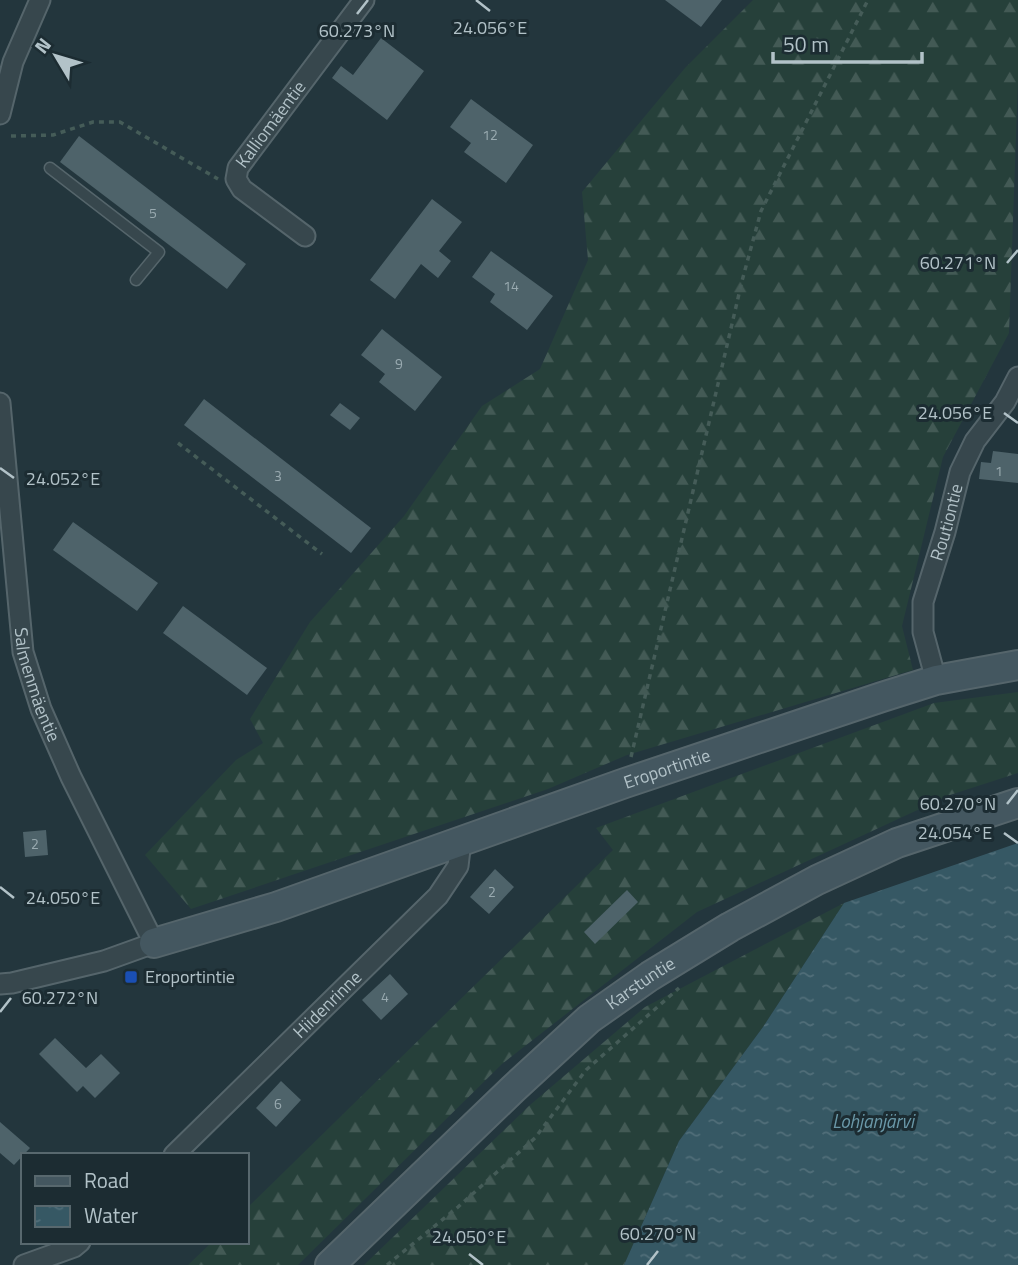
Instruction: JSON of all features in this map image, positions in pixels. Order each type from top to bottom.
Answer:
[{"type":"street","points":[[0,114],[13,62],[40,0]]},
{"type":"street","name":"Kalliomäentie","points":[[304,236],[242,189],[236,179],[239,168],[364,0]]},
{"type":"street","name":"Routiontie","points":[[936,680],[923,632],[923,602],[960,472],[975,441],[1005,402],[1018,377]]},
{"type":"street","name":"Salmenmäentie","points":[[0,402],[23,652],[41,709],[71,777],[154,943]]},
{"type":"street","name":"Eroportintie","points":[[0,984],[104,961],[154,943],[276,907],[625,783],[936,680],[1018,666]]},
{"type":"street","name":"Karstuntie","points":[[330,1265],[589,1019],[650,976],[730,927],[817,880],[897,843],[1018,803]]},
{"type":"street","name":"Hiidenrinne","points":[[176,1153],[438,896],[458,866],[461,841]]},
{"type":"street","points":[[24,1265],[78,1244]]},
{"type":"lane","points":[[50,168],[159,252],[136,280]]},
{"type":"path","points":[[625,783],[742,281],[761,211],[868,0]]},
{"type":"path","points":[[11,136],[53,135],[93,122],[120,121],[215,179],[236,179]]},
{"type":"path","points":[[178,443],[322,554]]},
{"type":"path","points":[[387,1265],[458,1207],[535,1138],[586,1070],[687,982]]},
{"type":"green space","points":[[753,0],[1018,0],[1018,80],[1009,333],[943,457],[902,626],[913,670],[627,755],[548,789],[191,909],[145,855],[236,760],[263,743],[250,719],[310,622],[404,516],[482,406],[540,369],[588,260],[582,192],[685,68]]},
{"type":"green space","points":[[1018,692],[1018,773],[950,795],[697,912],[502,1064],[298,1265],[188,1265],[210,1244],[248,1244],[248,1207],[613,850],[596,828],[934,703]]},
{"type":"green space","points":[[844,903],[763,1027],[679,1141],[624,1265],[364,1265],[530,1105],[645,1007]]},
{"type":"water","name":"Lohjanjärvi","points":[[1018,843],[1018,1265],[624,1265],[679,1141],[763,1027],[844,903]]},
{"type":"building","points":[[665,0],[722,0],[701,27]]},
{"type":"building","points":[[381,38],[424,71],[387,120],[332,78],[341,66],[353,75]]},
{"type":"building","points":[[471,99],[533,145],[506,183],[464,152],[471,143],[450,127]]},
{"type":"building","points":[[79,136],[246,264],[227,289],[60,162]]},
{"type":"building","points":[[432,199],[462,222],[439,251],[451,261],[438,278],[421,264],[395,299],[370,280]]},
{"type":"building","points":[[491,251],[553,296],[527,330],[490,302],[495,294],[472,277]]},
{"type":"building","points":[[382,329],[442,377],[415,411],[379,382],[385,374],[361,355]]},
{"type":"building","points":[[204,399],[371,528],[351,553],[184,425]]},
{"type":"building","points":[[340,403],[360,418],[350,430],[330,415]]},
{"type":"building","points":[[993,451],[1018,454],[1018,483],[979,479],[981,462],[991,463]]},
{"type":"building","points":[[73,522],[158,583],[137,611],[53,550]]},
{"type":"building","points":[[183,606],[267,668],[247,695],[163,633]]},
{"type":"building","points":[[46,830],[48,855],[25,857],[23,832]]},
{"type":"building","points":[[495,869],[514,887],[489,914],[470,897]]},
{"type":"building","points":[[627,890],[638,902],[595,944],[584,932]]},
{"type":"building","points":[[390,974],[408,994],[381,1020],[362,1000]]},
{"type":"building","points":[[55,1038],[86,1068],[101,1054],[120,1073],[95,1098],[83,1086],[77,1092],[39,1054]]},
{"type":"building","points":[[281,1081],[301,1100],[276,1127],[256,1108]]},
{"type":"building","points":[[0,1122],[30,1148],[21,1153],[21,1158],[14,1165],[0,1153]]},
{"type":"place","name":"Eroportintie","points":[[131,977]]}]
